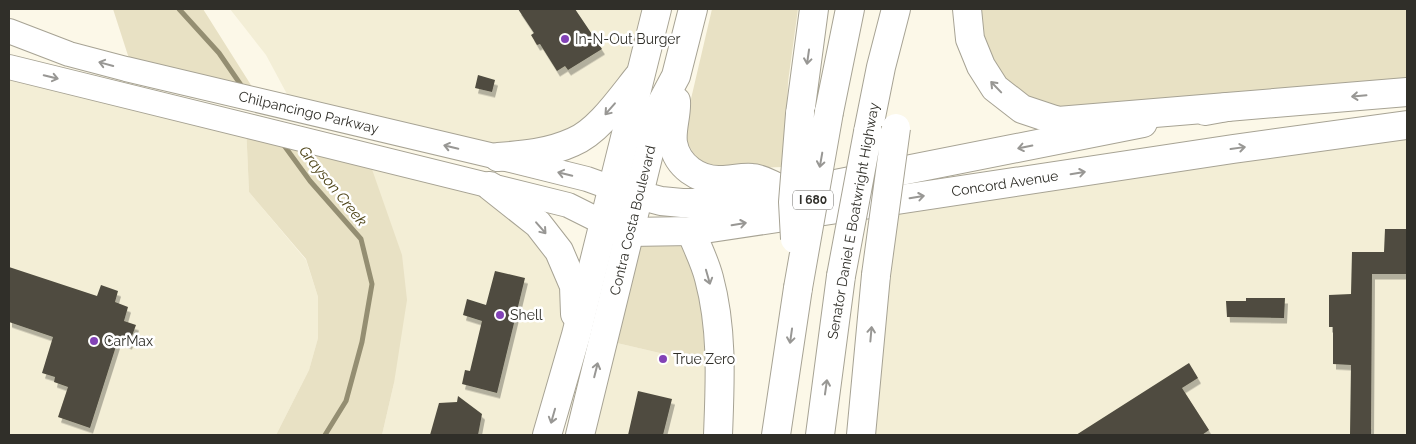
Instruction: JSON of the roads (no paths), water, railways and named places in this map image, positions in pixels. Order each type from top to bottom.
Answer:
[{"type":"main road","name":"Contra Costa Boulevard","points":[[548,435],[576,335],[657,9]]},
{"type":"main road","name":"Contra Costa Boulevard","points":[[580,435],[661,104],[676,76],[693,9]]},
{"type":"main road","points":[[798,288],[794,202],[800,114],[814,9]]},
{"type":"main road","name":"I 680","points":[[776,435],[798,288],[829,112],[850,9]]},
{"type":"main road","name":"Senator Daniel E Boatwright Highway","points":[[820,435],[841,276],[881,67],[896,9]]},
{"type":"main road","points":[[967,9],[970,38],[981,66],[994,88],[1022,109],[1058,120],[1407,92]]},
{"type":"main road","points":[[861,435],[876,275],[896,128],[881,67]]},
{"type":"main road","points":[[498,158],[542,153],[574,142],[597,125],[642,72]]},
{"type":"main road","points":[[676,76],[676,108],[672,132],[675,152],[684,166],[697,175],[712,180],[754,178],[790,193]]},
{"type":"main road","points":[[612,188],[662,202],[699,203],[790,193],[1227,107]]},
{"type":"main road","name":"Concord Avenue","points":[[604,223],[629,232],[691,231],[1233,149],[1407,125]]},
{"type":"main road","points":[[490,186],[538,224],[559,251],[574,286],[576,335]]},
{"type":"main road","points":[[691,231],[709,278],[719,337],[718,435]]},
{"type":"street","name":"Chilpancingo Parkway","points":[[9,31],[69,54],[587,179],[612,188]]},
{"type":"street","name":"Chilpancingo Parkway","points":[[9,67],[568,205],[604,223]]},
{"type":"street","points":[[93,88],[100,83],[120,83],[184,99],[206,98],[220,91]]},
{"type":"street","points":[[304,140],[326,137],[358,140],[380,145],[388,140],[391,133]]},
{"type":"waterway","name":"Grayson Creek","points":[[179,9],[219,53],[243,88]]},
{"type":"waterway","name":"Grayson Creek","points":[[283,144],[310,181],[361,239],[372,284],[362,342],[346,401],[325,435]]},
{"type":"place","name":"In-N-Out Burger","points":[[565,39]]},
{"type":"place","name":"Shell","points":[[500,315]]},
{"type":"place","name":"CarMax","points":[[94,341]]},
{"type":"place","name":"True Zero","points":[[663,359]]}]
